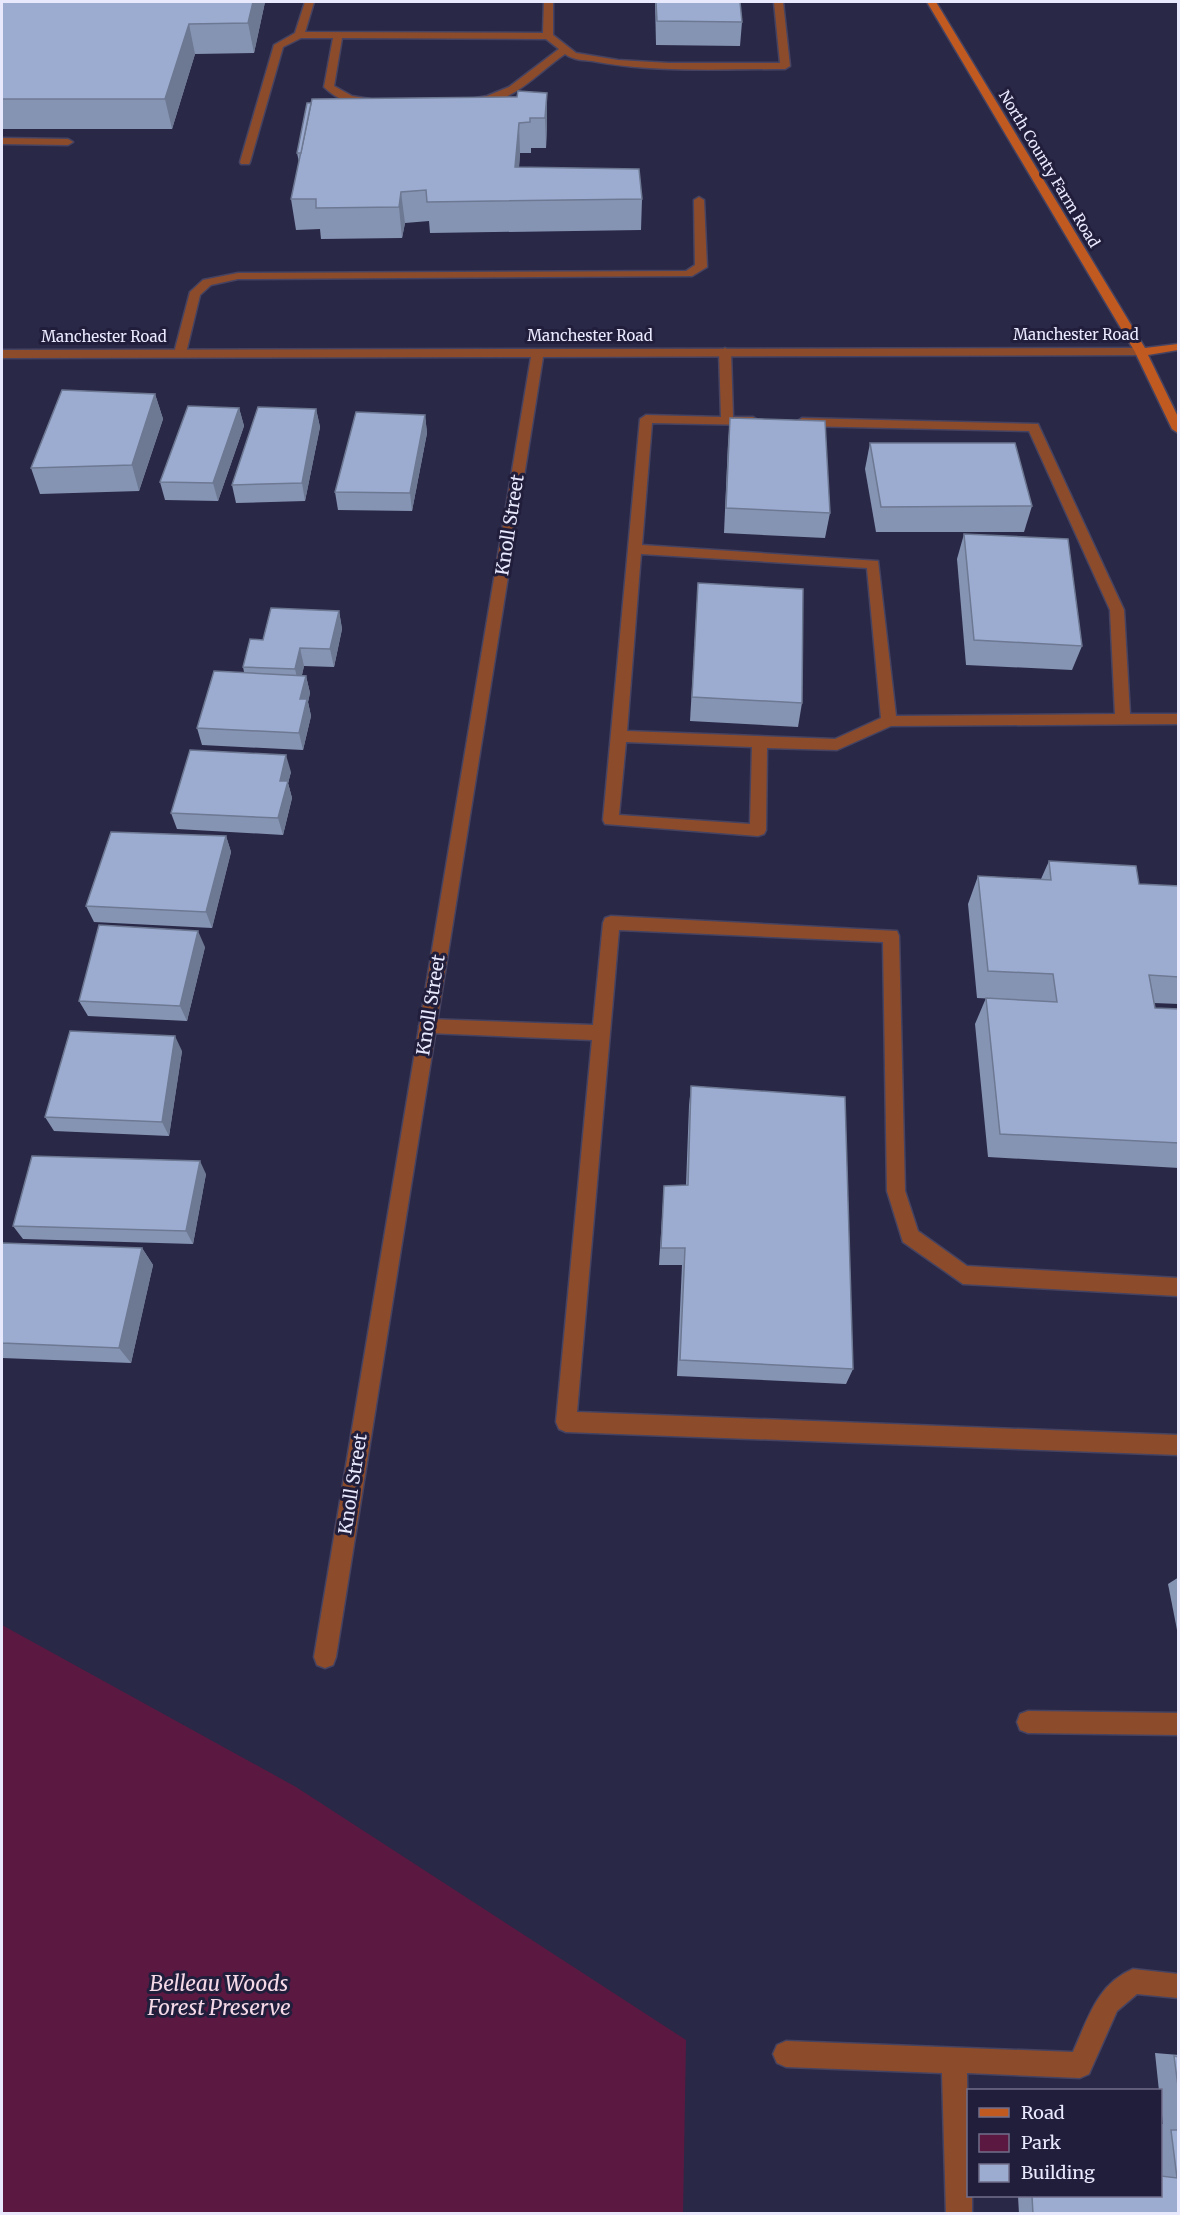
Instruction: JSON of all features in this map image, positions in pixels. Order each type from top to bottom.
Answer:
[{"type":"main road","name":"North County Farm Road","points":[[931,2],[1141,352],[1179,429]]},
{"type":"main road","name":"Manchester Road","points":[[1141,352],[1179,347]]},
{"type":"street","points":[[299,35],[309,2]]},
{"type":"street","points":[[548,36],[549,2]]},
{"type":"street","points":[[245,162],[279,45],[299,35],[548,36],[573,55],[628,63],[669,66],[785,66],[779,2]]},
{"type":"street","points":[[338,35],[329,87],[339,96],[356,102],[378,102]]},
{"type":"street","points":[[467,101],[489,101],[509,93],[565,50]]},
{"type":"street","points":[[2,141],[68,142]]},
{"type":"street","points":[[180,353],[194,294],[207,282],[238,276],[688,274],[701,267],[699,200]]},
{"type":"street","points":[[725,352],[727,420]]},
{"type":"street","name":"Manchester Road","points":[[2,354],[1141,352]]},
{"type":"street","name":"Knoll Street","points":[[325,1657],[538,353]]},
{"type":"street","points":[[760,742],[758,830],[611,820],[646,419],[762,421]]},
{"type":"street","points":[[786,422],[1034,427],[1117,610],[1123,717]]},
{"type":"street","points":[[635,549],[873,564],[889,721]]},
{"type":"street","points":[[619,736],[837,745],[889,721],[1123,717],[1179,719]]},
{"type":"street","points":[[1179,1287],[963,1275],[910,1236],[896,1191],[891,936],[611,923],[566,1422],[1179,1445]]},
{"type":"street","points":[[428,1026],[602,1033]]},
{"type":"street","points":[[1028,1722],[1179,1724]]},
{"type":"street","points":[[786,2054],[1080,2065],[1108,2002],[1133,1981],[1179,1986]]},
{"type":"street","points":[[954,2061],[959,2214]]},
{"type":"green space","name":"Belleau Woods Forest Preserve","points":[[2,1625],[296,1787],[686,2040],[683,2213],[2,2213]]},
{"type":"building","points":[[2,2],[253,2],[248,23],[189,24],[165,99],[2,99]]},
{"type":"building","points":[[656,2],[740,2],[742,22],[657,21]]},
{"type":"building","points":[[518,91],[547,93],[545,118],[530,118],[530,122],[519,123],[515,167],[639,169],[642,199],[427,202],[426,190],[401,192],[399,207],[316,208],[316,199],[291,199],[312,99],[517,97]]},
{"type":"building","points":[[307,103],[311,103],[301,153],[297,153]]},
{"type":"building","points":[[62,390],[155,394],[132,465],[31,468]]},
{"type":"building","points":[[188,406],[239,408],[213,483],[160,482]]},
{"type":"building","points":[[258,407],[316,409],[302,483],[232,485]]},
{"type":"building","points":[[356,412],[425,415],[410,493],[335,492]]},
{"type":"building","points":[[730,418],[825,421],[830,513],[726,508]]},
{"type":"building","points":[[870,443],[1015,443],[1032,506],[881,507]]},
{"type":"building","points":[[964,534],[1068,539],[1082,646],[974,640]]},
{"type":"building","points":[[698,583],[803,589],[802,703],[692,697]]},
{"type":"building","points":[[271,608],[339,611],[330,649],[300,648],[295,669],[243,667],[250,639],[263,640]]},
{"type":"building","points":[[214,671],[306,676],[300,699],[307,699],[299,733],[197,728]]},
{"type":"building","points":[[190,750],[286,755],[280,781],[288,781],[278,818],[171,813]]},
{"type":"building","points":[[111,832],[226,836],[206,912],[86,906]]},
{"type":"building","points":[[1049,861],[1136,866],[1139,884],[1179,886],[1179,977],[1149,975],[1155,1008],[1179,1009],[1179,1143],[1000,1134],[986,998],[1057,1002],[1053,974],[988,971],[978,876],[1051,880]]},
{"type":"building","points":[[99,925],[198,931],[180,1006],[79,1001]]},
{"type":"building","points":[[70,1031],[175,1036],[162,1122],[45,1117]]},
{"type":"building","points":[[691,1086],[845,1097],[853,1369],[680,1360],[685,1248],[661,1248],[664,1186],[688,1185]]},
{"type":"building","points":[[32,1156],[200,1161],[186,1231],[13,1226]]},
{"type":"building","points":[[2,1243],[142,1248],[119,1348],[2,1343]]},
{"type":"building","points":[[1174,2056],[1179,2057],[1179,2094]]},
{"type":"building","points":[[1171,2130],[1179,2130],[1179,2214],[1033,2214],[1032,2197],[1162,2197],[1162,2176],[1177,2178]]}]
